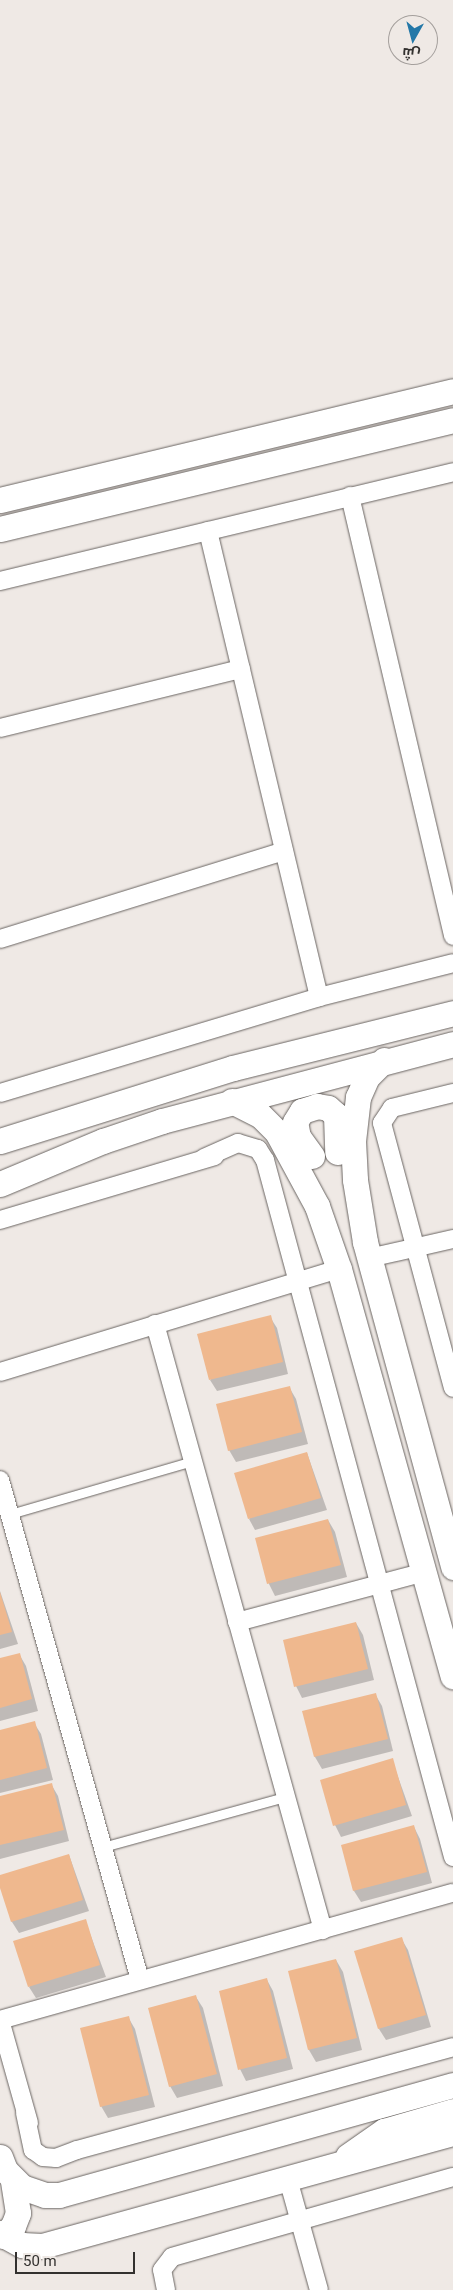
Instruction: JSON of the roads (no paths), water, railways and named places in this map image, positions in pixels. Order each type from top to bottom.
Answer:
[{"type":"street","points":[[0,500],[453,391]]},
{"type":"street","points":[[0,529],[453,420]]},
{"type":"street","points":[[0,581],[453,472]]},
{"type":"street","points":[[350,496],[453,936]]},
{"type":"street","points":[[208,531],[319,997]]},
{"type":"street","points":[[0,728],[241,668]]},
{"type":"street","points":[[0,939],[284,851]]},
{"type":"street","points":[[0,1093],[319,997],[453,963]]},
{"type":"street","points":[[2,1142],[233,1068],[453,1013]]},
{"type":"street","points":[[0,1184],[135,1130],[384,1060],[453,1044]]},
{"type":"street","points":[[384,1060],[361,1088],[354,1125],[355,1180],[367,1250],[453,1567]]},
{"type":"street","points":[[453,1093],[392,1108],[382,1122],[453,1388]]},
{"type":"street","points":[[232,1102],[260,1115],[284,1142],[311,1192],[339,1269],[453,1676]]},
{"type":"street","points":[[339,1269],[338,1243],[316,1163],[296,1132],[297,1117],[305,1110],[323,1107],[336,1115],[338,1164],[356,1230],[367,1250]]},
{"type":"street","points":[[0,1220],[204,1158],[232,1152],[245,1154],[260,1165],[271,1186],[453,1857]]},
{"type":"street","points":[[367,1250],[415,1248],[453,1239]]},
{"type":"street","points":[[0,1372],[339,1269]]},
{"type":"street","points":[[156,1324],[323,1930]]},
{"type":"street","points":[[0,1480],[140,1980]]},
{"type":"street","points":[[237,1622],[425,1572]]},
{"type":"street","points":[[450,2047],[77,2150],[57,2152],[40,2145],[25,2113],[0,2020],[453,1893]]},
{"type":"street","points":[[13,2180],[33,2193],[45,2196],[69,2193],[451,2084]]},
{"type":"street","points":[[336,2165],[384,2131],[453,2111]]},
{"type":"street","points":[[0,2157],[13,2180],[18,2213],[13,2226],[2,2234],[22,2245],[42,2246],[453,2133]]},
{"type":"street","points":[[166,2290],[162,2270],[172,2257],[453,2177]]},
{"type":"street","points":[[288,2179],[319,2290]]},
{"type":"lane","points":[[10,1514],[193,1461]]},
{"type":"lane","points":[[103,1847],[285,1797]]}]
